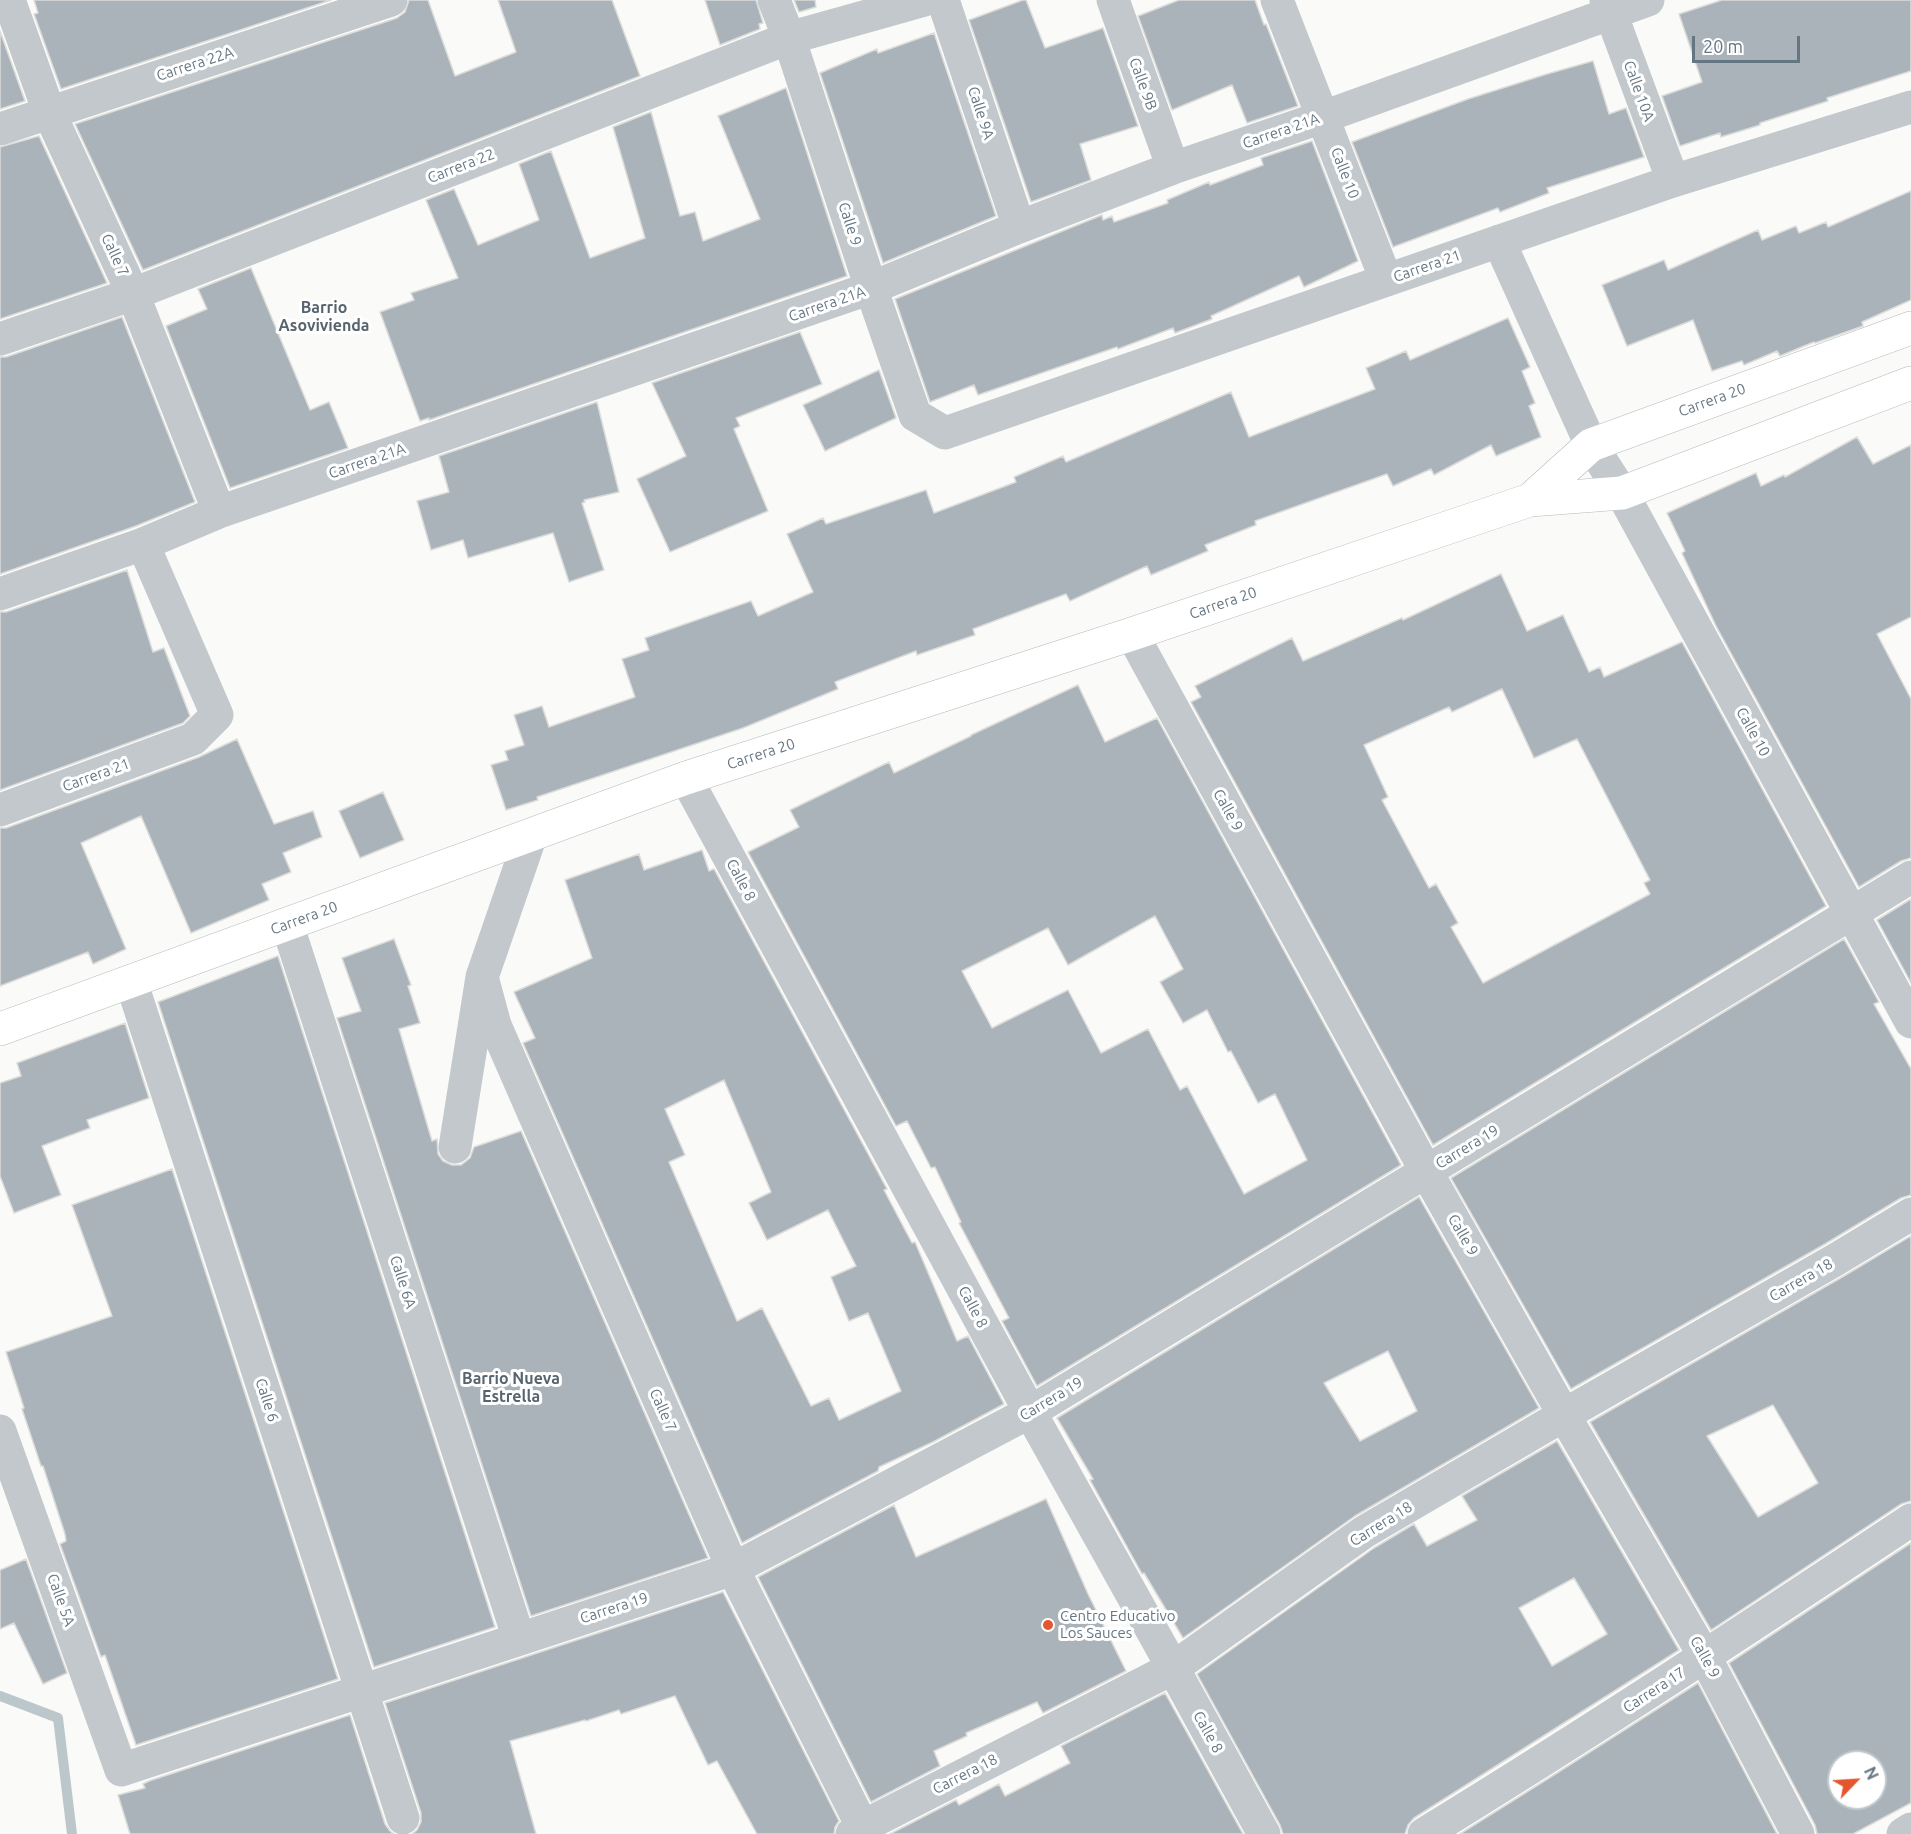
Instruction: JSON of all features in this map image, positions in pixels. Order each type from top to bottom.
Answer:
[{"type":"main road","name":"Carrera 20","points":[[1530,500],[1591,444],[1911,328]]},
{"type":"main road","name":"Carrera 20","points":[[0,1029],[686,778],[1132,634],[1530,500],[1622,493],[1911,383]]},
{"type":"street","name":"Calle 7","points":[[9,0],[49,112],[133,294],[219,512]]},
{"type":"street","name":"Carrera 22A","points":[[0,129],[391,0]]},
{"type":"street","name":"Calle 9","points":[[774,0],[789,38],[915,415],[945,433]]},
{"type":"street","name":"Carrera 22","points":[[0,339],[133,294],[789,38],[924,0]]},
{"type":"street","name":"Calle 9A","points":[[944,0],[1019,227]]},
{"type":"street","name":"Calle 9B","points":[[1113,0],[1173,168]]},
{"type":"street","name":"Calle 10","points":[[1277,0],[1386,280]]},
{"type":"street","name":"Carrera 21A","points":[[0,594],[143,544],[219,512],[871,288],[1019,227],[1173,168],[1323,117],[1609,7],[1648,0]]},
{"type":"street","name":"Calle 10A","points":[[1609,7],[1672,182]]},
{"type":"street","name":"Carrera 21","points":[[945,433],[1672,182],[1911,107]]},
{"type":"street","name":"Calle 10","points":[[1499,241],[1591,444],[1622,493],[1911,1022]]},
{"type":"street","name":"Carrera 21","points":[[0,810],[193,739],[217,715],[143,544]]},
{"type":"street","name":"Calle 9","points":[[1132,634],[1426,1172],[1564,1415],[1706,1657],[1798,1834]]},
{"type":"street","name":"Calle 8","points":[[686,778],[1029,1412],[1264,1834]]},
{"type":"street","points":[[455,1147],[482,977],[523,838]]},
{"type":"street","name":"Carrera 19","points":[[121,1770],[733,1569],[1029,1412],[1911,877]]},
{"type":"street","name":"Calle 6A","points":[[287,924],[519,1639]]},
{"type":"street","name":"Calle 7","points":[[482,977],[495,1025],[733,1569],[860,1832]]},
{"type":"street","name":"Calle 6","points":[[131,981],[403,1818]]},
{"type":"street","name":"Carrera 18","points":[[860,1832],[1173,1668],[1364,1532],[1911,1214]]},
{"type":"street","name":"Calle 5A","points":[[0,1431],[121,1770]]},
{"type":"street","name":"Carrera 17","points":[[1424,1834],[1706,1657],[1911,1520]]},
{"type":"street","points":[[1903,1834],[1911,1829]]},
{"type":"building","points":[[34,0],[331,0],[61,89],[34,14],[38,13]]},
{"type":"building","points":[[409,0],[428,0],[455,76],[516,52],[498,0],[612,0],[640,76],[143,270],[75,124],[397,18],[405,12]]},
{"type":"building","points":[[705,0],[756,0],[763,23],[759,24],[760,29],[720,45]]},
{"type":"building","points":[[794,0],[815,0],[816,7],[799,12]]},
{"type":"building","points":[[1026,0],[1045,48],[1103,28],[1138,126],[1080,144],[1091,180],[1031,202],[969,20]]},
{"type":"building","points":[[1179,0],[1255,0],[1298,106],[1247,123],[1232,85],[1172,110],[1138,16]]},
{"type":"building","points":[[1722,0],[1911,0],[1911,71],[1827,98],[1828,101],[1760,123],[1760,125],[1721,137],[1720,133],[1680,146],[1662,96],[1702,82],[1679,14]]},
{"type":"building","points":[[0,31],[25,101],[0,109]]},
{"type":"building","points":[[934,33],[996,216],[883,263],[820,73],[877,49],[878,53]]},
{"type":"building","points":[[1593,61],[1609,114],[1626,108],[1644,157],[1547,188],[1549,193],[1500,212],[1498,208],[1393,247],[1352,142],[1468,99]]},
{"type":"building","points":[[786,88],[847,276],[429,420],[429,418],[420,421],[380,312],[414,300],[411,293],[458,278],[426,200],[454,189],[478,245],[539,220],[519,164],[551,151],[590,258],[645,238],[613,127],[651,112],[680,216],[695,212],[703,241],[760,219],[718,116]]},
{"type":"building","points":[[39,136],[107,283],[0,319],[0,147]]},
{"type":"building","points":[[1312,141],[1358,261],[1304,287],[1299,276],[1211,316],[1212,319],[1175,333],[1173,328],[1118,349],[1117,347],[978,395],[974,385],[930,402],[895,299],[1102,215],[1103,220],[1112,216],[1114,222],[1168,203],[1167,200],[1209,182],[1210,185],[1263,165],[1261,158]]},
{"type":"building","points":[[1911,191],[1911,300],[1862,322],[1863,326],[1780,356],[1777,351],[1744,365],[1742,361],[1712,371],[1693,320],[1627,346],[1602,285],[1664,260],[1668,270],[1758,230],[1762,240],[1796,226],[1799,233],[1826,222],[1828,227]]},
{"type":"building","points":[[251,268],[310,410],[329,402],[348,448],[230,488],[166,326],[207,309],[198,289]]},
{"type":"building","points":[[122,317],[195,502],[136,526],[0,574],[0,357],[6,357]]},
{"type":"building","points":[[1508,318],[1530,367],[1522,371],[1535,403],[1529,406],[1541,437],[1496,456],[1491,445],[1434,475],[1431,469],[1393,486],[1387,474],[1255,521],[1256,525],[1205,545],[1208,551],[1151,575],[1147,566],[1070,601],[1066,594],[973,629],[975,635],[917,655],[916,651],[835,682],[838,689],[743,728],[537,797],[538,800],[506,810],[491,765],[508,760],[505,751],[524,745],[514,715],[542,706],[549,727],[635,697],[622,659],[649,650],[645,638],[751,601],[758,616],[813,592],[787,534],[823,518],[826,524],[926,490],[934,513],[1016,482],[1014,477],[1063,456],[1066,462],[1231,392],[1249,437],[1375,389],[1366,368],[1406,351],[1410,360]]},
{"type":"building","points":[[800,332],[822,384],[736,418],[740,426],[734,429],[768,511],[670,552],[637,479],[686,456],[652,383]]},
{"type":"building","points":[[879,370],[896,418],[825,451],[803,405]]},
{"type":"building","points":[[597,402],[619,492],[584,500],[585,502],[582,503],[604,570],[569,582],[553,533],[468,558],[463,540],[431,550],[417,501],[449,492],[439,456]]},
{"type":"building","points":[[1857,437],[1873,464],[1911,445],[1911,617],[1877,634],[1911,699],[1911,858],[1901,861],[1859,887],[1716,626],[1682,553],[1685,551],[1667,513],[1756,473],[1761,486],[1784,475],[1785,477]]},
{"type":"building","points":[[127,570],[153,652],[164,648],[190,716],[183,723],[0,790],[0,612],[6,612]]},
{"type":"building","points":[[1501,574],[1527,631],[1563,615],[1589,672],[1600,667],[1604,677],[1682,642],[1826,906],[1433,1145],[1191,702],[1201,697],[1195,686],[1292,638],[1303,661],[1402,618],[1403,620]],"holes":[[[1502,689],[1534,758],[1577,739],[1650,880],[1644,883],[1650,894],[1483,983],[1451,927],[1458,923],[1436,884],[1429,888],[1382,800],[1388,797],[1364,745],[1449,707],[1452,712]]]},
{"type":"building","points":[[1078,685],[1105,742],[1157,718],[1401,1165],[1037,1386],[1002,1321],[1009,1318],[959,1223],[961,1222],[935,1167],[931,1168],[907,1121],[896,1126],[748,852],[799,827],[790,810],[889,762],[894,773]],"holes":[[[1155,916],[1183,969],[1160,982],[1183,1023],[1207,1010],[1258,1103],[1275,1094],[1307,1160],[1244,1194],[1187,1086],[1180,1090],[1148,1029],[1101,1053],[1068,990],[992,1028],[962,971],[1048,928],[1068,965]]]},
{"type":"building","points":[[237,739],[274,824],[313,811],[322,837],[283,853],[291,872],[262,884],[269,900],[191,933],[141,816],[81,843],[126,949],[93,964],[88,952],[0,986],[0,828],[6,828],[199,757]]},
{"type":"building","points":[[383,792],[404,840],[360,858],[339,811]]},
{"type":"building","points":[[702,850],[709,871],[714,869],[887,1189],[884,1190],[912,1243],[915,1242],[957,1341],[968,1336],[1004,1404],[933,1442],[879,1467],[878,1471],[742,1543],[523,1043],[535,1038],[514,992],[592,958],[565,880],[639,854],[644,870]],"holes":[[[724,1080],[771,1192],[749,1203],[767,1240],[828,1210],[856,1266],[831,1277],[849,1321],[868,1313],[901,1391],[839,1420],[829,1398],[811,1406],[762,1308],[737,1321],[669,1162],[685,1155],[665,1109]]]},
{"type":"building","points":[[1911,899],[1911,983],[1877,920]]},
{"type":"building","points":[[394,939],[411,985],[408,986],[420,1023],[399,1029],[432,1141],[437,1139],[438,1154],[443,1161],[452,1165],[461,1165],[470,1158],[474,1147],[521,1131],[708,1558],[531,1616],[337,1018],[361,1011],[342,958]]},
{"type":"building","points":[[1844,939],[1879,1002],[1874,1004],[1911,1069],[1911,1195],[1901,1198],[1571,1389],[1451,1178]]},
{"type":"building","points":[[278,956],[495,1627],[374,1667],[158,1002]]},
{"type":"building","points":[[125,1023],[149,1098],[87,1120],[90,1128],[42,1146],[61,1195],[14,1213],[0,1176],[0,1083],[21,1076],[17,1063]]},
{"type":"building","points":[[172,1169],[338,1679],[136,1745],[105,1655],[101,1657],[60,1544],[66,1541],[65,1534],[22,1409],[24,1408],[6,1352],[112,1316],[72,1205]]},
{"type":"building","points":[[1419,1197],[1539,1408],[1355,1516],[1183,1638],[1144,1573],[1142,1574],[1090,1480],[1093,1479],[1057,1418]],"holes":[[[1388,1351],[1417,1411],[1360,1441],[1324,1383]]]},
{"type":"building","points":[[1911,1236],[1911,1501],[1901,1504],[1711,1630],[1590,1422]],"holes":[[[1773,1405],[1818,1483],[1758,1517],[1707,1436]]]},
{"type":"building","points":[[1557,1441],[1679,1650],[1414,1818],[1405,1834],[1283,1834],[1197,1674],[1374,1548],[1414,1524],[1427,1546],[1477,1520],[1462,1496]],"holes":[[[1574,1578],[1607,1634],[1552,1666],[1519,1608]]]},
{"type":"building","points":[[1046,1499],[1088,1594],[1126,1671],[1043,1713],[1037,1702],[966,1733],[967,1736],[934,1751],[940,1766],[871,1802],[758,1577],[894,1505],[916,1557]]},
{"type":"building","points":[[1911,1543],[1911,1803],[1853,1834],[1817,1834],[1815,1825],[1729,1663]]},
{"type":"building","points":[[26,1559],[67,1673],[43,1684],[14,1623],[0,1629],[0,1570]]},
{"type":"building","points":[[723,1592],[839,1821],[834,1834],[757,1834],[717,1761],[708,1765],[675,1696],[621,1714],[619,1710],[510,1741],[536,1834],[412,1834],[421,1822],[421,1813],[385,1703]]},
{"type":"building","points":[[1698,1683],[1777,1834],[1460,1834],[1557,1773]]},
{"type":"building","points":[[1165,1693],[1243,1834],[890,1834],[956,1800],[959,1805],[999,1784],[1005,1796],[1070,1763],[1061,1746]]},
{"type":"building","points":[[350,1715],[385,1824],[394,1834],[130,1834],[118,1795],[145,1788],[143,1784],[149,1781]]},
{"type":"waterway","points":[[0,1696],[58,1718],[72,1834]]},
{"type":"place","name":"Centro Educativo Los Sauces","points":[[1048,1625]]},
{"type":"district","name":"Barrio Asovivienda","points":[[324,317]]},
{"type":"district","name":"Barrio Nueva Estrella","points":[[511,1388]]}]
